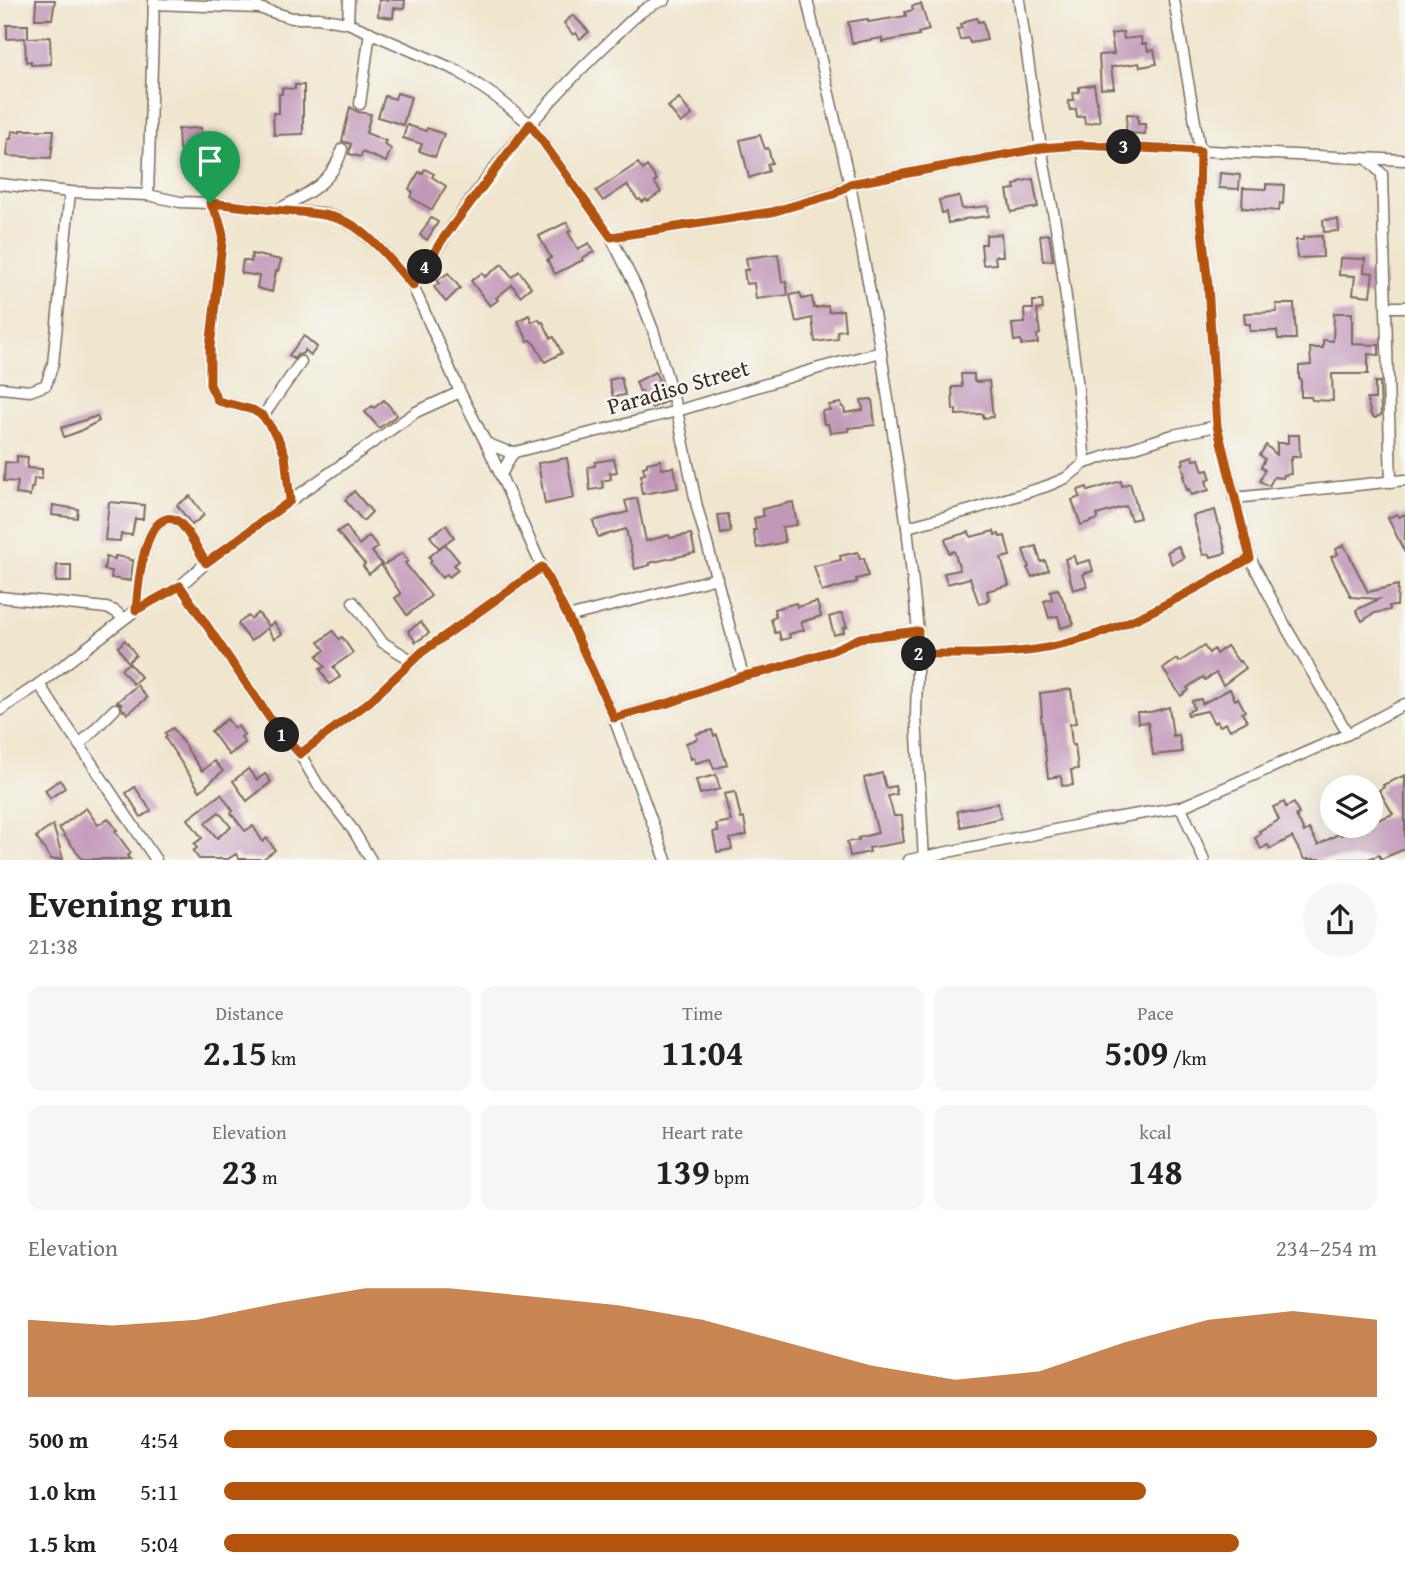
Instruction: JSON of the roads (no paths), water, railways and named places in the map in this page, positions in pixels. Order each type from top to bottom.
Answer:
[{"type":"street","points":[[348,23],[349,0]]},
{"type":"street","points":[[413,286],[442,240],[530,124],[640,12],[665,0]]},
{"type":"street","points":[[807,0],[850,184],[881,352],[907,527],[918,631],[916,717],[924,858]]},
{"type":"street","points":[[1019,0],[1041,148],[1058,238],[1085,463]]},
{"type":"street","points":[[1174,0],[1200,151],[1199,203],[1208,285],[1217,426],[1234,498],[1250,558],[1287,629],[1348,734]]},
{"type":"street","points":[[148,195],[154,2],[259,8],[292,18],[318,18],[348,23],[458,71],[530,124],[611,237],[637,289],[653,330],[677,411],[697,507],[743,676]]},
{"type":"street","points":[[360,104],[370,32]]},
{"type":"street","points":[[611,237],[772,212],[834,194],[850,184],[1041,148],[1079,145],[1405,160]]},
{"type":"street","points":[[277,210],[307,194],[330,177],[342,149]]},
{"type":"street","points":[[1367,159],[1382,174]]},
{"type":"street","points":[[1391,482],[1382,174],[1393,159]]},
{"type":"street","points":[[0,184],[70,192],[148,195],[180,202],[321,213],[357,228],[381,249],[413,286],[460,393],[568,617],[614,718],[666,859]]},
{"type":"street","points":[[0,388],[30,391],[46,385],[53,364],[70,192]]},
{"type":"street","points":[[210,203],[219,219],[223,235],[210,347],[210,385],[218,401],[253,410],[263,416],[278,438],[285,455],[290,501]]},
{"type":"street","points":[[1387,307],[1405,307]]},
{"type":"street","name":"Paradiso Street","points":[[515,452],[677,411],[881,352]]},
{"type":"street","points":[[263,416],[301,362]]},
{"type":"street","points":[[0,710],[39,684],[136,610],[180,586],[206,563],[290,501],[416,412],[460,393]]},
{"type":"street","points":[[907,527],[1047,486],[1066,478],[1085,463],[1172,435],[1217,426]]},
{"type":"street","points":[[486,443],[515,452]]},
{"type":"street","points":[[501,475],[515,452]]},
{"type":"street","points":[[1234,498],[1405,480]]},
{"type":"street","points":[[136,610],[146,547],[156,526],[162,520],[169,518],[178,521],[206,563]]},
{"type":"street","points":[[918,654],[999,654],[1081,639],[1121,626],[1250,558]]},
{"type":"street","points":[[300,754],[369,702],[422,652],[542,567]]},
{"type":"street","points":[[568,617],[717,578]]},
{"type":"street","points":[[180,586],[277,729],[300,754],[318,785],[353,830],[371,859]]},
{"type":"street","points":[[0,597],[106,608],[115,611],[124,619]]},
{"type":"street","points":[[353,602],[382,642],[413,661]]},
{"type":"street","points":[[614,718],[831,651],[860,638],[918,631]]},
{"type":"street","points":[[39,684],[156,859]]},
{"type":"street","points":[[909,859],[1181,807],[1348,734],[1405,704]]},
{"type":"street","points":[[79,745],[115,709]]},
{"type":"street","points":[[1181,807],[1204,859]]}]
